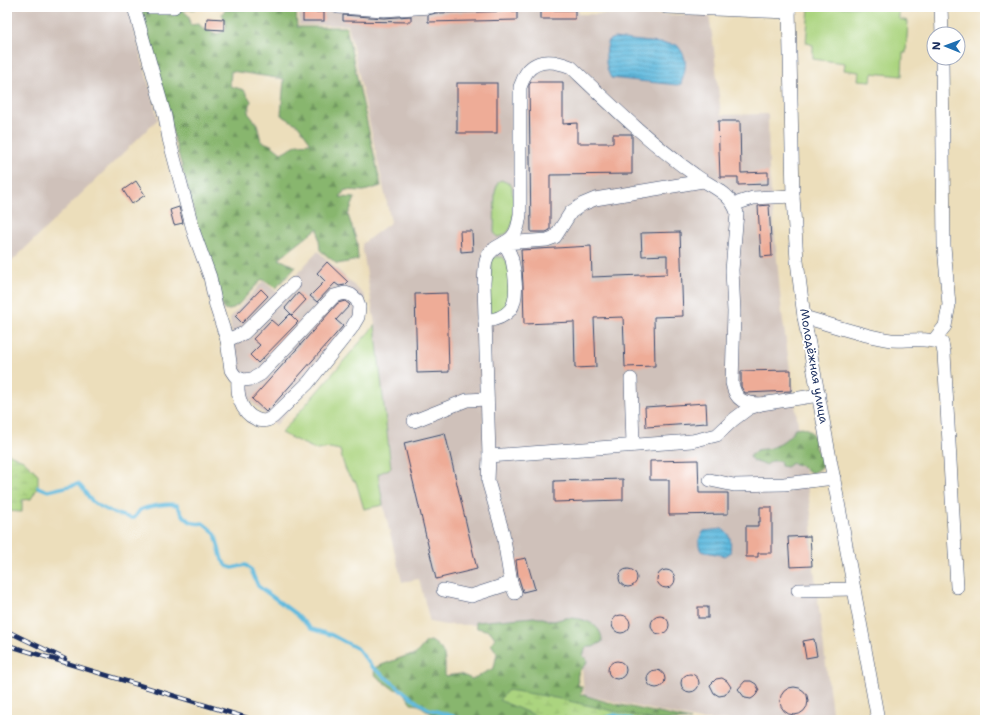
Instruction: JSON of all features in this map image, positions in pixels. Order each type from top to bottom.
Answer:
[{"type":"street","points":[[134,7],[165,116],[168,139],[194,233],[210,277],[216,306],[227,340],[231,370],[238,379],[238,390],[245,412],[259,421],[267,421],[273,417],[308,383],[351,328],[358,317],[360,307],[357,300],[351,295],[345,293],[334,296],[261,374],[247,380],[238,379]]},
{"type":"street","points":[[149,7],[174,7]]},
{"type":"street","points":[[338,7],[384,10],[431,7]]},
{"type":"street","points":[[666,7],[789,10]]},
{"type":"street","points":[[941,7],[942,26]]},
{"type":"street","name":"Молодёжная улица","points":[[789,10],[793,196],[797,261],[804,317],[878,720]]},
{"type":"street","points":[[443,590],[471,596],[513,588],[503,533],[488,482],[489,456],[484,283],[487,257],[493,249],[513,236],[518,227],[520,214],[520,87],[526,73],[536,64],[558,62],[571,67],[636,129],[702,181],[720,190],[730,198],[734,204],[737,212],[732,270],[734,312],[732,383],[734,393],[739,399],[746,403],[761,404]]},
{"type":"street","points":[[934,340],[946,326],[949,305],[944,246],[942,66]]},
{"type":"street","points":[[504,243],[547,240],[555,237],[572,212],[583,204],[595,199],[702,181]]},
{"type":"street","points":[[734,204],[754,198],[793,196]]},
{"type":"street","points":[[485,321],[494,320],[505,314],[514,304],[515,296],[513,266],[512,260],[504,243]]},
{"type":"street","points":[[227,340],[244,333],[294,284]]},
{"type":"street","points":[[804,317],[867,335],[891,340],[934,340],[942,343],[944,352],[957,587]]},
{"type":"street","points":[[631,379],[633,445]]},
{"type":"street","points":[[489,456],[692,441],[717,435],[749,408],[761,404],[819,395]]},
{"type":"street","points":[[414,421],[467,400],[487,399]]},
{"type":"street","points":[[710,480],[734,485],[784,484],[834,478]]},
{"type":"street","points":[[798,590],[854,588]]},
{"type":"shaded area","points":[[7,7],[128,7],[158,119],[7,266]]},
{"type":"shaded area","points":[[299,7],[571,7],[578,9],[578,14],[709,15],[721,115],[768,114],[769,171],[782,314],[812,520],[814,569],[833,720],[700,720],[584,695],[582,668],[574,624],[445,625],[430,622],[419,579],[402,582],[383,505],[378,473],[391,467],[375,325],[362,244],[391,222],[348,25],[299,25]]},
{"type":"shaded area","points":[[318,251],[365,296],[363,315],[358,332],[276,425],[245,396],[232,341],[230,318],[263,281],[277,292],[293,278]]},
{"type":"green space","points":[[139,7],[196,7],[195,9],[182,10],[189,16],[190,25],[199,24],[204,30],[218,34],[225,31],[226,21],[222,14],[225,10],[252,9],[245,7],[296,7],[297,27],[346,27],[381,186],[364,191],[345,190],[340,197],[355,198],[348,215],[357,242],[358,260],[337,264],[320,250],[318,228],[279,259],[296,267],[276,288],[262,279],[238,305],[230,310],[223,309],[197,223]],"holes":[[[231,71],[284,79],[281,115],[298,125],[311,143],[298,144],[281,153],[271,145],[261,141],[257,124],[248,113],[251,101],[244,90],[230,86]]]},
{"type":"green space","points":[[809,7],[899,7],[899,19],[908,21],[906,53],[903,53],[902,76],[872,73],[871,81],[858,80],[859,72],[844,70],[845,63],[813,59],[813,45],[806,43]]},
{"type":"green space","points":[[501,180],[510,184],[512,187],[514,217],[509,230],[504,235],[497,237],[494,232],[495,192],[498,182]]},
{"type":"green space","points":[[495,257],[503,257],[507,262],[510,274],[510,289],[507,308],[490,315],[488,300],[492,259]]},
{"type":"green space","points":[[375,325],[391,468],[378,474],[383,505],[364,509],[356,482],[347,472],[340,450],[330,448],[317,450],[281,433]]},
{"type":"green space","points":[[795,428],[806,428],[813,434],[815,448],[825,465],[812,473],[799,465],[792,463],[786,467],[781,466],[780,461],[772,461],[766,465],[753,461],[750,457],[757,450],[770,448],[777,445],[788,437]]},
{"type":"green space","points":[[7,453],[23,460],[38,474],[38,487],[31,499],[22,500],[22,512],[7,511]]},
{"type":"green space","points":[[534,617],[552,621],[565,618],[584,620],[590,622],[599,630],[602,642],[593,647],[586,647],[583,656],[587,662],[580,670],[578,675],[578,685],[582,687],[582,692],[580,694],[607,702],[691,720],[453,720],[448,717],[445,720],[435,720],[432,714],[419,705],[411,704],[408,698],[401,691],[392,688],[374,673],[376,667],[406,656],[415,655],[426,642],[431,641],[440,648],[444,656],[445,676],[460,674],[472,679],[494,668],[497,653],[491,644],[495,638],[490,631],[477,628],[475,622]]},
{"type":"green space","points":[[508,690],[551,697],[653,720],[543,719],[499,700]]},
{"type":"water","points":[[614,38],[677,45],[685,59],[684,73],[681,84],[677,85],[611,78],[607,69],[606,55],[609,40]]},
{"type":"water","points":[[722,529],[728,534],[730,539],[730,553],[725,556],[701,551],[699,540],[704,531]]},
{"type":"building","points":[[541,10],[575,10],[575,19],[541,19]]},
{"type":"building","points":[[517,11],[517,20],[428,22],[428,15],[436,13]]},
{"type":"building","points":[[303,12],[324,12],[324,21],[303,21]]},
{"type":"building","points":[[343,15],[384,18],[411,16],[411,22],[343,21]]},
{"type":"building","points":[[207,18],[224,19],[224,30],[206,29]]},
{"type":"building","points":[[531,82],[563,82],[563,124],[577,123],[577,143],[613,143],[613,134],[632,134],[632,174],[550,175],[550,230],[546,232],[531,232],[529,85]]},
{"type":"building","points":[[457,83],[497,83],[497,133],[457,133]]},
{"type":"building","points":[[718,121],[740,121],[741,173],[768,172],[768,184],[738,185],[738,177],[720,177]]},
{"type":"building","points":[[136,181],[145,195],[132,204],[123,190]]},
{"type":"building","points":[[769,205],[772,256],[761,257],[758,206]]},
{"type":"building","points":[[179,207],[183,223],[174,225],[170,210]]},
{"type":"building","points":[[460,231],[472,231],[473,251],[461,252]]},
{"type":"building","points":[[680,232],[683,316],[654,317],[655,366],[625,367],[623,317],[594,318],[596,367],[575,368],[574,322],[524,324],[521,250],[591,246],[592,277],[667,274],[667,255],[642,256],[641,233]]},
{"type":"building","points":[[327,262],[348,282],[345,285],[339,286],[335,283],[317,302],[310,296],[325,281],[317,273]]},
{"type":"building","points":[[261,289],[268,296],[242,323],[235,316]]},
{"type":"building","points":[[298,293],[306,300],[292,315],[285,308]]},
{"type":"building","points":[[447,293],[449,372],[417,373],[415,294]]},
{"type":"building","points":[[345,301],[350,305],[336,320],[343,326],[266,412],[252,399],[338,303]]},
{"type":"building","points":[[290,314],[298,322],[258,363],[250,355],[260,345],[253,339],[271,320],[278,326]]},
{"type":"building","points":[[791,370],[791,391],[745,393],[741,387],[741,371]]},
{"type":"building","points":[[706,403],[707,423],[646,427],[645,407]]},
{"type":"building","points":[[445,433],[477,569],[436,579],[404,443]]},
{"type":"building","points":[[698,460],[699,493],[728,493],[728,514],[669,515],[669,480],[650,480],[650,461]]},
{"type":"building","points":[[623,479],[623,500],[554,502],[554,481]]},
{"type":"building","points":[[760,507],[772,507],[772,553],[758,553],[758,557],[746,557],[746,526],[758,526],[758,522],[760,522]]},
{"type":"building","points":[[810,536],[812,566],[790,567],[788,537]]},
{"type":"building","points":[[526,558],[535,589],[523,592],[518,576],[516,560]]},
{"type":"building","points":[[628,569],[634,572],[637,578],[634,584],[628,587],[622,584],[619,578],[622,572]]},
{"type":"building","points":[[666,570],[672,573],[675,579],[672,585],[666,588],[660,585],[657,579],[660,573]]},
{"type":"building","points":[[698,607],[708,607],[708,618],[698,618]]},
{"type":"building","points":[[621,615],[627,618],[630,624],[627,630],[621,633],[615,630],[612,624],[615,618]]},
{"type":"building","points":[[660,616],[666,619],[669,625],[666,631],[660,634],[654,631],[651,625],[654,619]]},
{"type":"building","points":[[814,639],[817,656],[806,658],[803,641]]},
{"type":"building","points":[[617,661],[623,664],[626,670],[623,676],[617,679],[611,676],[608,670],[611,664]]},
{"type":"building","points":[[656,670],[662,673],[665,679],[662,685],[656,688],[650,685],[647,679],[650,673]]},
{"type":"building","points":[[690,674],[696,677],[699,683],[696,689],[690,692],[684,689],[681,683],[684,677]]},
{"type":"building","points":[[722,678],[727,681],[731,687],[725,695],[719,696],[714,693],[710,685],[716,679]]},
{"type":"building","points":[[745,681],[751,681],[756,684],[759,690],[751,699],[745,698],[738,689]]},
{"type":"building","points":[[794,687],[804,691],[808,701],[804,711],[794,715],[784,711],[780,701],[784,691]]},
{"type":"waterway","points":[[38,487],[48,491],[78,484],[96,504],[112,512],[130,518],[134,518],[140,510],[148,507],[173,504],[177,505],[181,513],[190,522],[198,524],[203,523],[215,533],[222,560],[227,566],[232,568],[246,565],[251,570],[258,586],[296,614],[311,629],[332,635],[358,649],[371,666],[417,702],[429,709],[466,720]]},
{"type":"waterway","points":[[600,720],[615,715],[633,720]]},
{"type":"railway","points":[[7,631],[65,659]]},
{"type":"railway","points":[[7,645],[254,720]]}]
